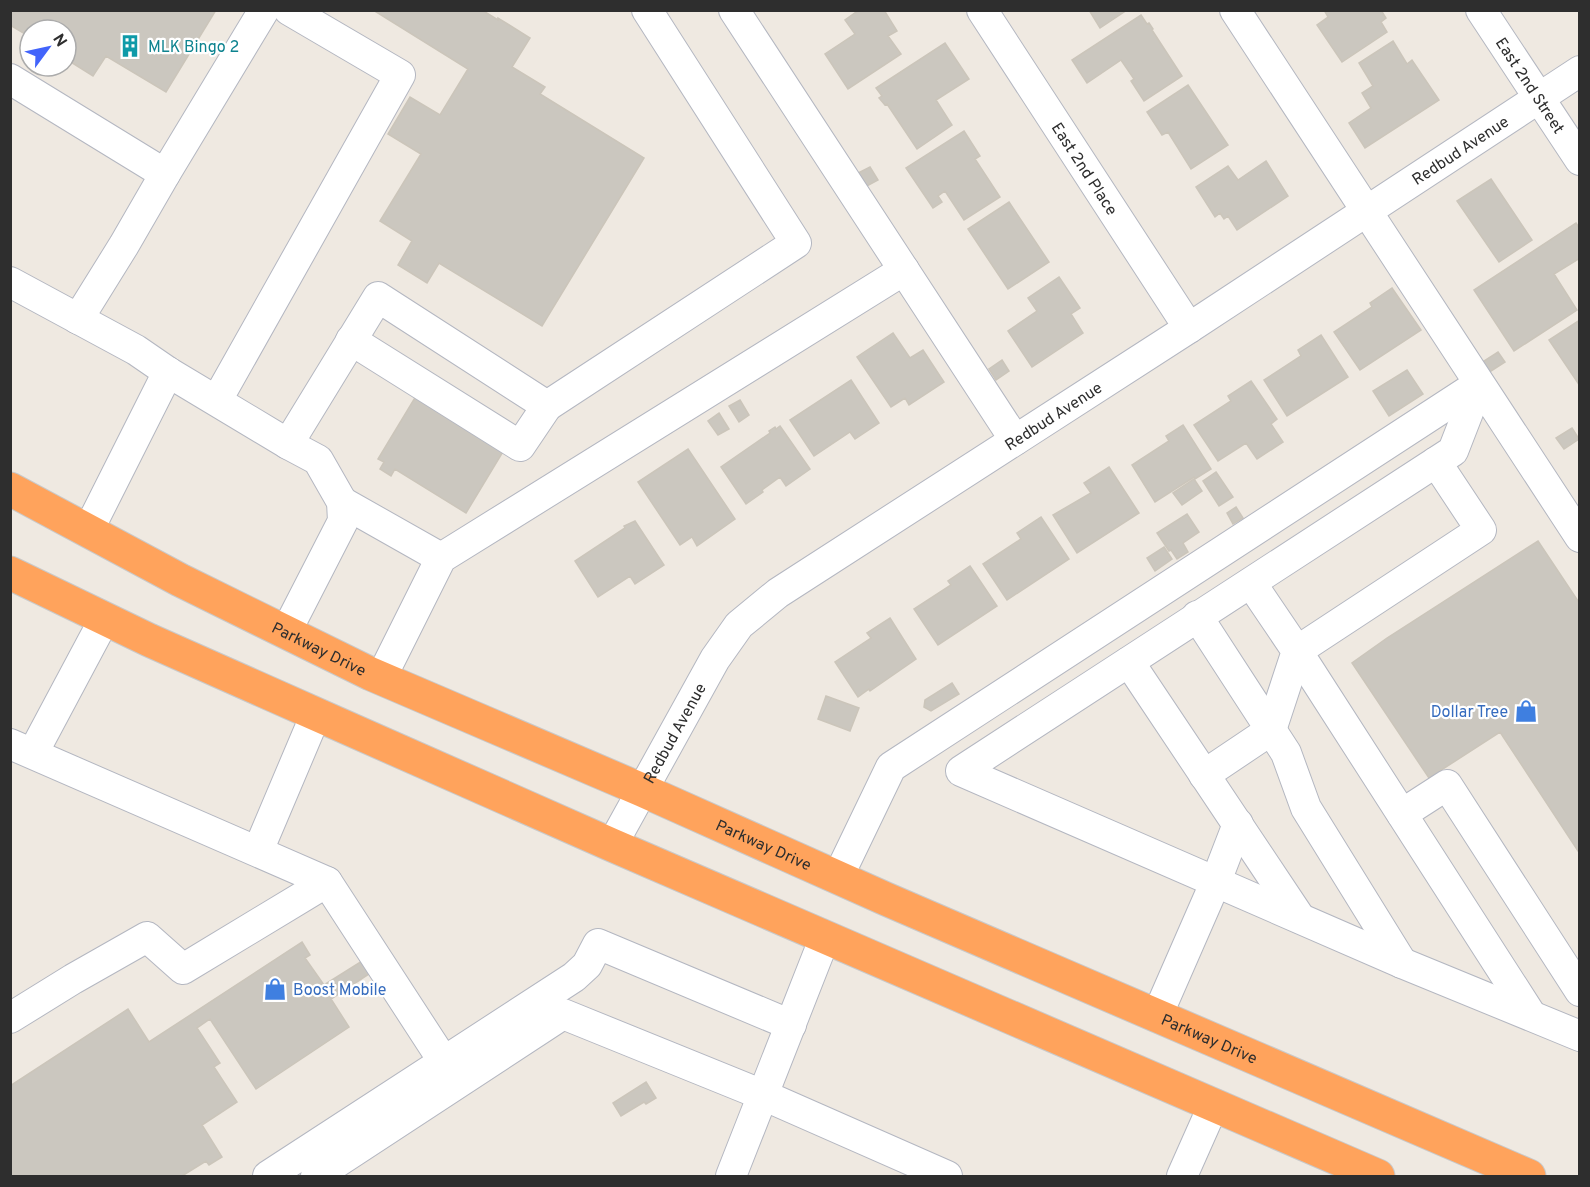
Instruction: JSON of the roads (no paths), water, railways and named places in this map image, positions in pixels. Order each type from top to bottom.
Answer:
[{"type":"highway","name":"Parkway Drive","points":[[10,489],[180,580],[381,678],[642,789],[838,877],[1529,1176]]},
{"type":"highway","points":[[10,573],[316,714],[612,845],[1378,1176]]},
{"type":"street","points":[[78,319],[264,10]]},
{"type":"street","points":[[217,400],[400,75],[289,10]]},
{"type":"street","points":[[351,340],[520,446],[547,406],[796,243],[647,10]]},
{"type":"street","points":[[734,10],[1015,440]]},
{"type":"street","name":"East 2nd Place","points":[[982,10],[1189,328]]},
{"type":"street","points":[[1235,10],[1580,537]]},
{"type":"street","name":"East 2nd Street","points":[[1481,10],[1580,160]]},
{"type":"street","name":"Redbud Avenue","points":[[612,845],[715,659],[739,625],[778,593],[1189,328],[1580,71]]},
{"type":"street","points":[[10,79],[165,174]]},
{"type":"street","points":[[381,678],[441,558],[904,270]]},
{"type":"street","points":[[10,282],[136,350],[168,372],[318,460],[342,502],[343,521],[286,632]]},
{"type":"street","points":[[288,444],[378,297],[547,406]]},
{"type":"street","points":[[88,531],[168,372]]},
{"type":"street","points":[[1479,384],[1453,451],[961,771],[1402,963],[1580,1036]]},
{"type":"street","points":[[838,877],[891,767],[1479,384]]},
{"type":"street","points":[[1204,775],[1271,730],[1297,651],[1481,530],[1436,462]]},
{"type":"street","points":[[342,502],[441,558]]},
{"type":"street","points":[[1251,583],[1531,1016]]},
{"type":"street","points":[[1197,616],[1286,753],[1306,808],[1402,963]]},
{"type":"street","points":[[105,618],[22,749],[327,882],[444,1062]]},
{"type":"street","points":[[1129,662],[1300,918]]},
{"type":"street","points":[[258,851],[316,714]]},
{"type":"street","points":[[1402,814],[1447,785],[1580,991]]},
{"type":"street","points":[[1157,1016],[1216,881],[1238,824]]},
{"type":"street","points":[[10,1018],[147,937],[183,969],[327,882]]},
{"type":"street","points":[[731,1176],[825,937]]},
{"type":"street","points":[[268,1176],[574,977],[587,965],[598,944],[791,1024]]},
{"type":"street","points":[[316,1176],[563,1014],[763,1095],[930,1173]]},
{"type":"street","points":[[1182,1176],[1214,1104]]},
{"type":"place","name":"MLK Bingo 2","points":[[130,46]]},
{"type":"place","name":"Dollar Tree","points":[[1526,711]]},
{"type":"place","name":"Boost Mobile","points":[[275,989]]}]
